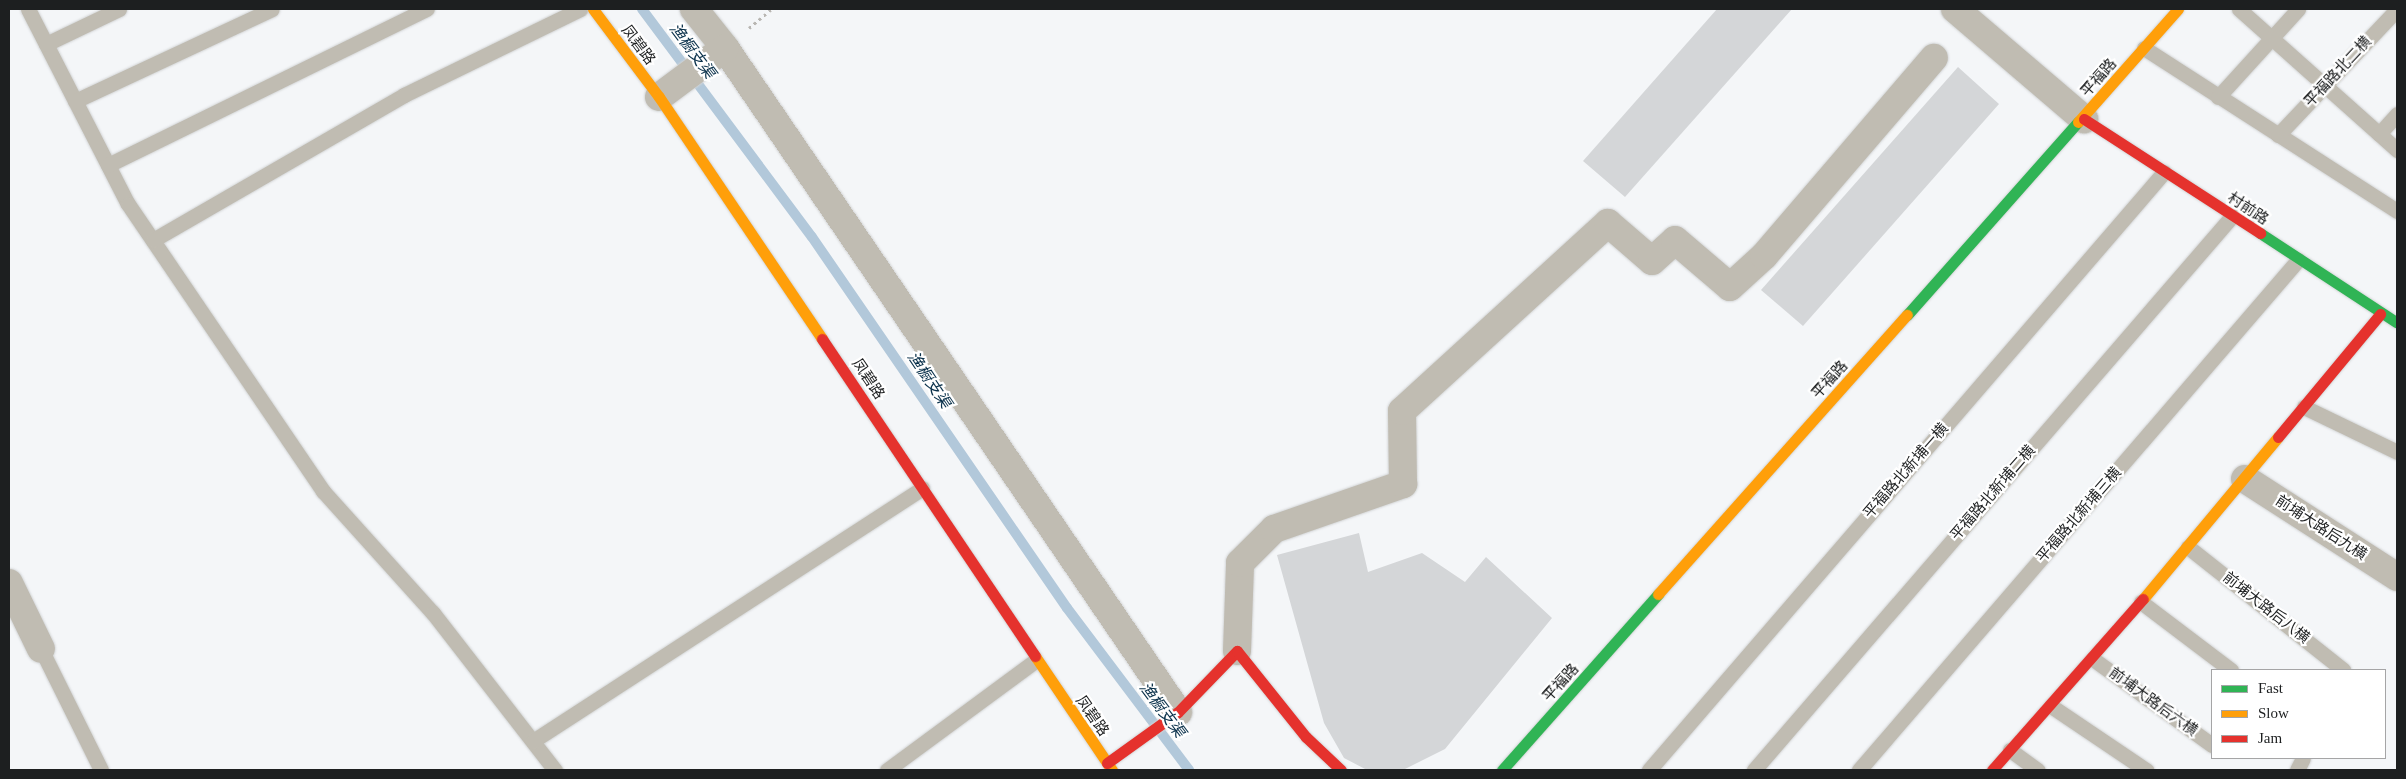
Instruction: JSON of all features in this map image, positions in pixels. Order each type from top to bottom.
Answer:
[{"type":"street","name":"凤碧路","points":[[593,9],[659,97],[922,488],[1035,660],[1109,766]]},
{"type":"street","points":[[694,9],[725,48],[1178,712]]},
{"type":"street","points":[[1955,9],[2084,119]]},
{"type":"street","name":"平福路","points":[[1502,770],[2084,119],[2178,9]]},
{"type":"street","points":[[659,97],[725,48]]},
{"type":"street","points":[[1341,770],[1306,737],[1237,651],[1240,563],[1274,529],[1403,484],[1402,411],[1608,223],[1652,261],[1675,240],[1730,288],[1764,256],[1934,58]]},
{"type":"street","name":"村前路","points":[[2084,119],[2380,314],[2397,323]]},
{"type":"street","points":[[1992,770],[2093,659],[2246,479],[2380,314]]},
{"type":"street","name":"前埔大路后九横","points":[[2246,479],[2397,577]]},
{"type":"street","points":[[9,583],[41,649]]},
{"type":"street","points":[[1109,766],[1178,712],[1237,651]]},
{"type":"lane","points":[[28,9],[108,165],[153,240],[323,491],[433,613],[555,770]]},
{"type":"lane","points":[[46,44],[119,9]]},
{"type":"lane","points":[[75,101],[272,9]]},
{"type":"lane","points":[[108,165],[427,9]]},
{"type":"lane","points":[[153,240],[404,95],[580,9]]},
{"type":"lane","points":[[2239,9],[2397,150]]},
{"type":"lane","points":[[2218,96],[2298,9]]},
{"type":"lane","name":"平福路北二横","points":[[2278,135],[2397,9]]},
{"type":"lane","points":[[2144,48],[2397,211]]},
{"type":"lane","points":[[2379,134],[2397,114]]},
{"type":"lane","name":"平福路北新埔一横","points":[[1649,770],[2164,172]]},
{"type":"lane","name":"平福路北新埔二横","points":[[1754,770],[2232,216]]},
{"type":"lane","name":"平福路北新埔三横","points":[[1859,770],[2298,260]]},
{"type":"lane","points":[[2304,407],[2397,452]]},
{"type":"lane","points":[[533,741],[922,488]]},
{"type":"lane","name":"前埔大路后八横","points":[[2188,547],[2344,669]]},
{"type":"lane","points":[[2141,602],[2230,669]]},
{"type":"lane","points":[[41,649],[101,770]]},
{"type":"lane","name":"前埔大路后六横","points":[[2093,659],[2211,744]]},
{"type":"lane","points":[[887,770],[1035,660]]},
{"type":"lane","points":[[2051,706],[2146,770]]},
{"type":"lane","points":[[2010,750],[2038,770]]},
{"type":"building","points":[[1717,9],[1792,9],[1625,197],[1583,161]]},
{"type":"building","points":[[1958,67],[1999,104],[1803,326],[1761,290]]},
{"type":"building","points":[[1359,533],[1368,572],[1422,553],[1465,582],[1486,557],[1552,618],[1445,749],[1403,770],[1367,770],[1344,758],[1324,723],[1277,555]]},
{"type":"waterway","name":"渔橱支渠","points":[[642,9],[812,237],[1067,608],[1189,770]]},
{"type":"traffic: fast","points":[[1907,315],[2078,122]]},
{"type":"traffic: fast","points":[[2260,233],[2396,322]]},
{"type":"traffic: fast","points":[[1502,770],[1658,594]]},
{"type":"traffic: slow","points":[[593,9],[659,97],[822,339]]},
{"type":"traffic: slow","points":[[2078,122],[2178,9]]},
{"type":"traffic: slow","points":[[1658,594],[1907,315]]},
{"type":"traffic: slow","points":[[2143,599],[2278,437]]},
{"type":"traffic: slow","points":[[1035,656],[1112,770]]},
{"type":"traffic: jam","points":[[2084,119],[2260,233]]},
{"type":"traffic: jam","points":[[2278,437],[2380,314]]},
{"type":"traffic: jam","points":[[822,339],[1035,656]]},
{"type":"traffic: jam","points":[[1992,770],[2143,599]]},
{"type":"traffic: jam","points":[[1107,763],[1178,712],[1237,651],[1306,737],[1341,770]]}]
